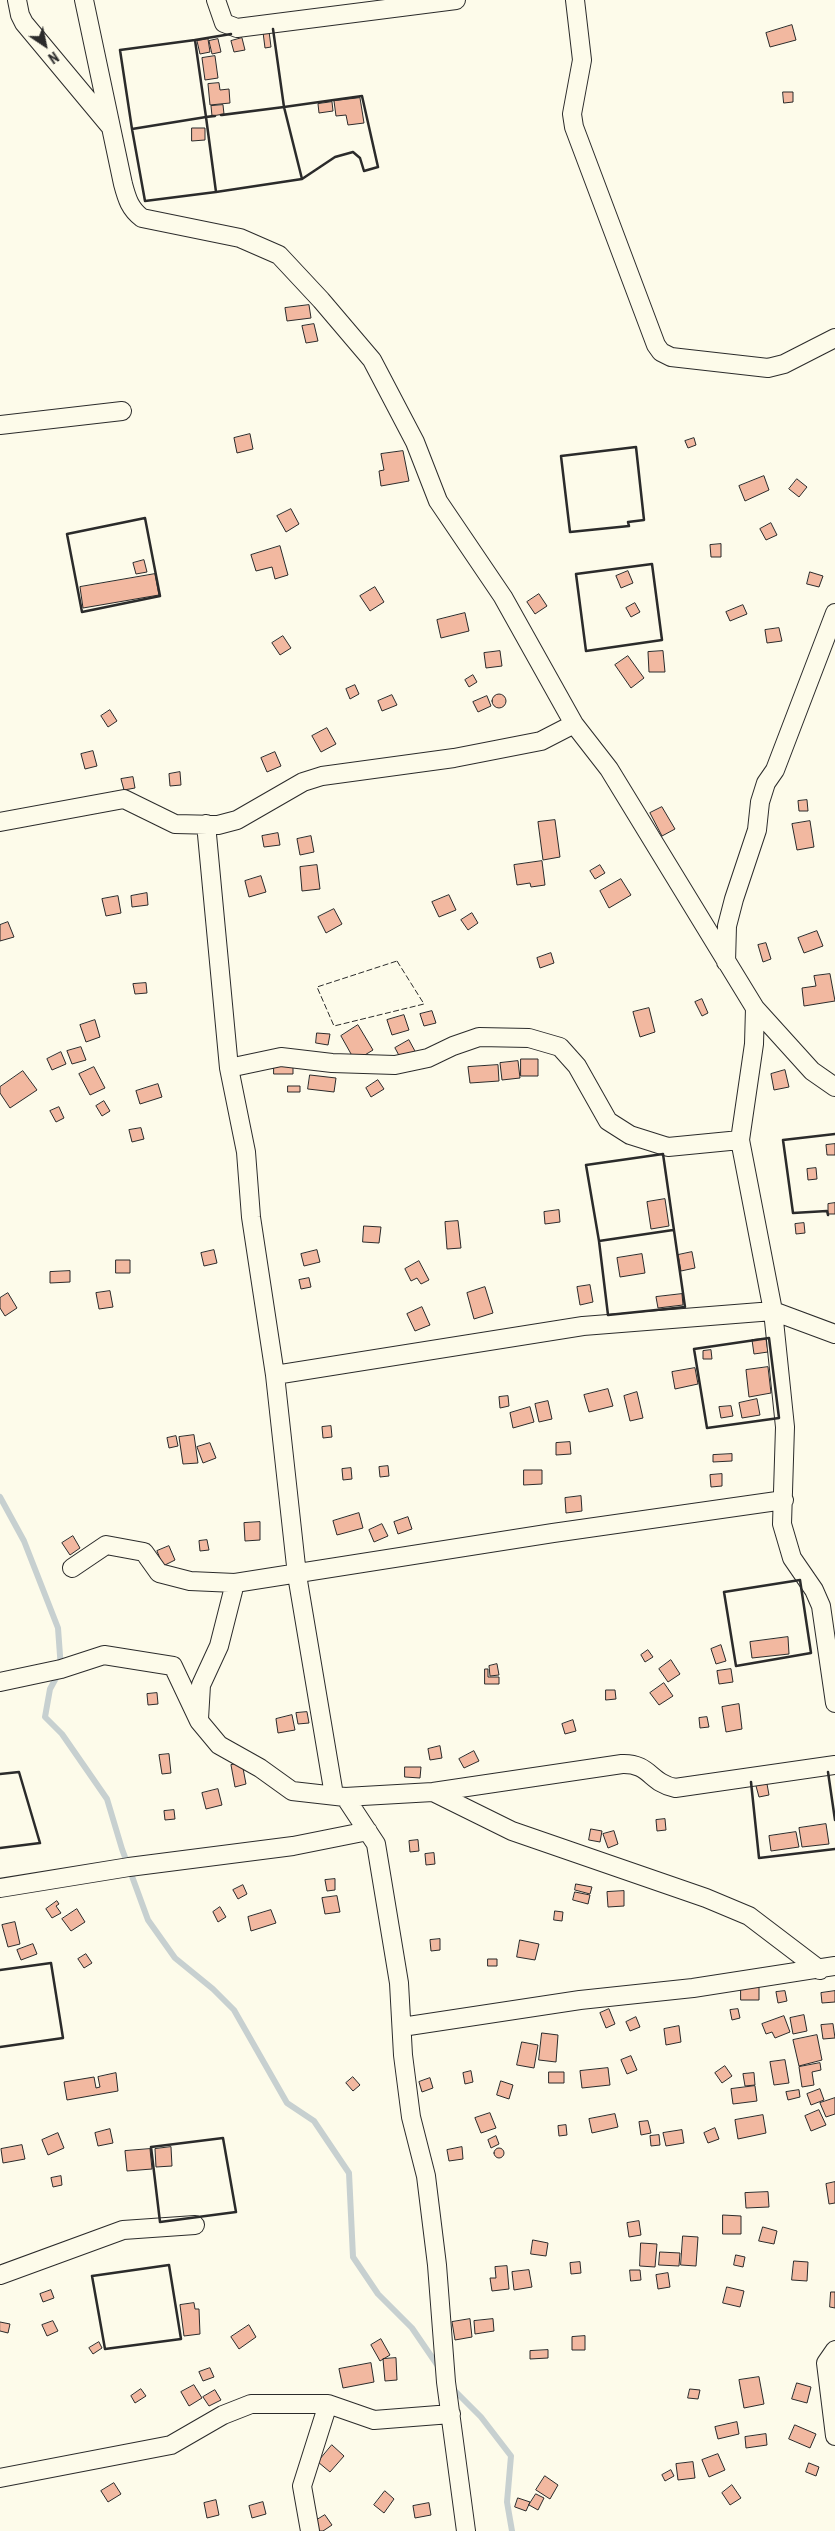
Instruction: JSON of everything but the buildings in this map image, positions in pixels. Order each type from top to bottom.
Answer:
[{"type":"street","points":[[17,0],[24,24],[111,127]]},
{"type":"street","points":[[84,0],[128,202],[134,212],[142,218],[240,238],[279,255],[321,300],[372,360],[415,442],[438,501],[503,597],[574,724],[609,769],[756,1008],[812,1071],[835,1087]]},
{"type":"street","points":[[216,0],[224,22],[228,26],[237,28],[456,0]]},
{"type":"street","points":[[575,0],[582,60],[572,114],[574,127],[653,336],[661,352],[672,357],[768,368],[784,364],[835,338]]},
{"type":"street","points":[[0,425],[122,411]]},
{"type":"street","points":[[726,962],[727,926],[757,830],[760,802],[766,783],[776,770],[835,612]]},
{"type":"street","points":[[0,822],[124,799],[175,824],[218,824],[237,820],[303,782],[322,776],[454,758],[541,742],[574,724]]},
{"type":"street","points":[[206,824],[229,1068],[246,1152],[251,1217],[275,1375],[297,1575],[340,1796],[376,1844],[399,1984],[411,2117],[426,2176],[438,2265],[446,2382],[466,2531]]},
{"type":"street","points":[[756,1008],[754,1044],[740,1140],[773,1311],[785,1427],[782,1524],[792,1558],[814,1590],[821,1606],[835,1703]]},
{"type":"street","points":[[229,1068],[281,1057],[332,1063],[395,1065],[428,1058],[453,1046],[479,1037],[529,1038],[560,1047],[577,1066],[608,1121],[630,1135],[668,1148],[740,1140]]},
{"type":"street","points":[[275,1375],[584,1326],[773,1311],[835,1334]]},
{"type":"street","points":[[72,1568],[106,1545],[144,1552],[159,1573],[190,1581],[235,1584],[553,1533],[784,1500]]},
{"type":"street","points":[[199,1720],[201,1685],[219,1646],[235,1584]]},
{"type":"street","points":[[0,1682],[61,1669],[104,1655],[173,1666],[199,1720],[219,1745],[260,1768],[292,1791],[340,1796],[433,1792],[635,1763],[660,1783],[675,1788],[835,1765]]},
{"type":"street","points":[[433,1792],[512,1831],[706,1898],[749,1916],[827,1968]]},
{"type":"street","points":[[0,1888],[129,1867],[293,1846],[368,1831]]},
{"type":"street","points":[[402,2027],[580,2000],[827,1968]]},
{"type":"street","points":[[0,2275],[123,2230],[195,2225]]},
{"type":"street","points":[[835,2350],[826,2363],[835,2436]]},
{"type":"street","points":[[0,2478],[171,2445],[223,2415],[251,2404],[328,2404],[374,2420],[451,2414]]},
{"type":"street","points":[[310,2531],[302,2486],[328,2404]]},
{"type":"waterway","points":[[0,1497],[24,1541],[58,1628],[61,1669],[50,1689],[45,1717],[62,1734],[107,1799],[122,1849],[148,1920],[175,1958],[213,1989],[234,2010],[287,2103],[314,2121],[349,2173],[353,2257],[378,2294],[412,2328],[440,2369]]},
{"type":"waterway","points":[[450,2386],[481,2417],[511,2456],[507,2502],[512,2531]]},
{"type":"fence","points":[[397,961],[424,1004],[334,1026],[317,987],[397,961]]},
{"type":"wall","points":[[215,116],[206,117],[216,192],[302,179],[284,107],[273,29]]},
{"type":"wall","points":[[213,116],[206,117],[195,40],[231,34]]},
{"type":"wall","points":[[195,40],[206,117],[132,129],[120,50],[195,40]]},
{"type":"wall","points":[[362,96],[378,167],[364,171],[360,158],[353,152],[335,157],[302,179],[284,107],[362,96]]},
{"type":"wall","points":[[221,115],[284,107]]},
{"type":"wall","points":[[222,115],[284,107]]},
{"type":"wall","points":[[206,117],[216,192],[145,201],[132,129],[206,117]]},
{"type":"wall","points":[[636,447],[644,520],[628,522],[629,526],[570,532],[561,456],[636,447]]},
{"type":"wall","points":[[145,518],[160,596],[82,612],[67,534],[145,518]]},
{"type":"wall","points":[[652,564],[662,640],[586,651],[576,574],[652,564]]},
{"type":"wall","points":[[828,1215],[827,1211],[793,1213],[783,1140],[835,1134]]},
{"type":"wall","points":[[673,1230],[599,1241],[586,1165],[663,1154],[685,1307],[608,1315],[599,1241],[673,1230]]},
{"type":"wall","points":[[769,1338],[779,1418],[707,1428],[694,1349],[769,1338]]},
{"type":"wall","points":[[800,1580],[811,1653],[736,1666],[724,1592],[800,1580]]},
{"type":"wall","points":[[0,1774],[19,1772],[40,1843],[0,1848]]},
{"type":"wall","points":[[828,1772],[835,1820]]},
{"type":"wall","points":[[751,1782],[759,1858],[835,1849]]},
{"type":"wall","points":[[0,1970],[51,1963],[63,2038],[0,2047]]},
{"type":"wall","points":[[223,2138],[236,2212],[160,2222],[151,2147],[223,2138]]},
{"type":"wall","points":[[169,2265],[181,2339],[105,2349],[92,2276],[169,2265]]}]
